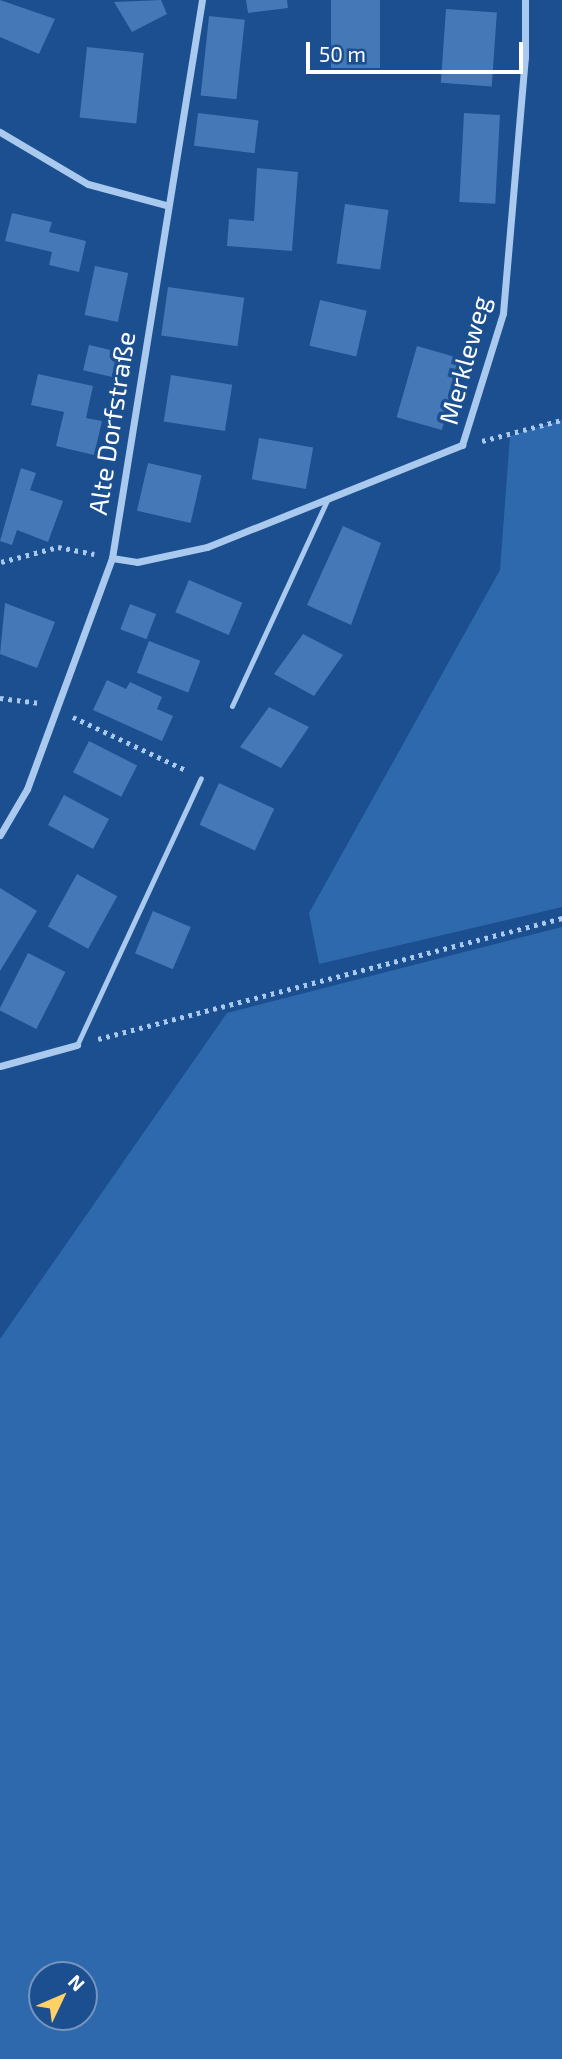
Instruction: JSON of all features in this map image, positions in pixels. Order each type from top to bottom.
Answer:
[{"type":"street","name":"Alte Dorfstraße","points":[[0,835],[27,789],[112,558],[166,205],[202,0]]},
{"type":"street","name":"Merkleweg","points":[[112,558],[137,562],[207,547],[330,495],[462,445],[503,313],[525,57],[525,0]]},
{"type":"street","points":[[0,132],[89,184],[166,205]]},
{"type":"street","points":[[0,1066],[77,1045]]},
{"type":"lane","points":[[232,706],[330,495]]},
{"type":"lane","points":[[77,1045],[201,778]]},
{"type":"path","points":[[462,445],[562,420]]},
{"type":"path","points":[[1,562],[58,547],[112,558]]},
{"type":"path","points":[[0,698],[57,707],[201,778]]},
{"type":"path","points":[[77,1045],[562,918]]},
{"type":"shaded area","points":[[562,420],[562,907],[319,964],[309,913],[500,570],[510,436]]},
{"type":"shaded area","points":[[562,927],[562,2059],[0,2059],[0,1339],[227,1013]]},
{"type":"building","points":[[0,0],[55,19],[39,54],[0,37]]},
{"type":"building","points":[[161,0],[167,14],[132,32],[114,2]]},
{"type":"building","points":[[246,0],[287,0],[288,8],[248,13]]},
{"type":"building","points":[[331,0],[380,0],[380,68],[331,68]]},
{"type":"building","points":[[446,9],[497,13],[492,86],[441,83]]},
{"type":"building","points":[[209,16],[245,20],[236,99],[201,96]]},
{"type":"building","points":[[87,47],[144,53],[136,124],[80,118]]},
{"type":"building","points":[[198,113],[259,120],[255,153],[194,146]]},
{"type":"building","points":[[464,113],[500,115],[495,204],[459,202]]},
{"type":"building","points":[[257,168],[298,172],[292,251],[227,246],[229,219],[254,221]]},
{"type":"building","points":[[345,204],[389,210],[380,270],[337,263]]},
{"type":"building","points":[[12,213],[52,222],[49,232],[86,241],[79,272],[49,265],[52,252],[5,241]]},
{"type":"building","points":[[95,266],[128,273],[118,322],[85,315]]},
{"type":"building","points":[[168,287],[244,298],[237,346],[161,336]]},
{"type":"building","points":[[320,300],[367,311],[356,357],[309,346]]},
{"type":"building","points":[[89,345],[129,354],[123,380],[83,370]]},
{"type":"building","points":[[417,346],[462,359],[442,430],[397,417]]},
{"type":"building","points":[[38,374],[93,386],[86,418],[102,421],[94,455],[56,446],[64,412],[31,405]]},
{"type":"building","points":[[171,375],[232,385],[225,431],[164,421]]},
{"type":"building","points":[[259,438],[313,448],[306,489],[252,479]]},
{"type":"building","points":[[148,463],[202,475],[191,523],[137,511]]},
{"type":"building","points":[[21,468],[36,473],[30,490],[63,501],[48,542],[17,530],[12,545],[0,541]]},
{"type":"building","points":[[343,526],[381,543],[351,625],[307,605]]},
{"type":"building","points":[[189,580],[242,603],[229,635],[175,612]]},
{"type":"building","points":[[5,603],[55,622],[37,668],[0,654]]},
{"type":"building","points":[[130,604],[156,614],[146,639],[120,629]]},
{"type":"building","points":[[303,634],[343,655],[314,696],[274,674]]},
{"type":"building","points":[[149,641],[200,661],[188,692],[137,673]]},
{"type":"building","points":[[107,680],[126,689],[130,682],[162,697],[157,709],[173,716],[162,741],[93,710]]},
{"type":"building","points":[[269,707],[309,727],[281,768],[240,747]]},
{"type":"building","points":[[89,741],[137,766],[121,797],[73,772]]},
{"type":"building","points":[[219,783],[274,809],[255,850],[200,825]]},
{"type":"building","points":[[64,795],[109,819],[93,849],[48,825]]},
{"type":"building","points":[[77,874],[117,896],[88,949],[48,926]]},
{"type":"building","points":[[0,888],[37,911],[0,971]]},
{"type":"building","points":[[153,911],[191,927],[173,969],[135,953]]},
{"type":"building","points":[[28,953],[65,972],[36,1029],[0,1011]]}]
